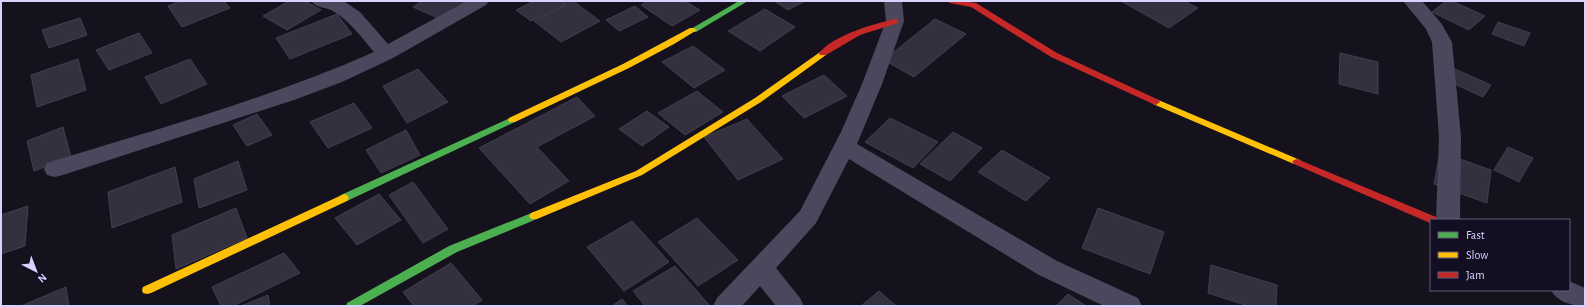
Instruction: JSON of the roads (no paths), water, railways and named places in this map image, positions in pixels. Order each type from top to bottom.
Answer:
[{"type":"street","points":[[320,1],[338,6],[353,16],[386,54]]},
{"type":"street","points":[[54,169],[287,95],[335,77],[386,54],[480,1]]},
{"type":"street","points":[[147,290],[608,75],[662,48],[744,1]]},
{"type":"street","points":[[950,1],[976,3],[1054,55],[1159,104],[1431,219]]},
{"type":"street","points":[[1412,1],[1434,27],[1442,42],[1450,137],[1448,219]]},
{"type":"street","points":[[726,306],[808,216],[844,146],[872,84],[894,11]]},
{"type":"street","points":[[351,306],[452,249],[639,173],[758,100],[844,38],[866,28],[894,11]]},
{"type":"street","points":[[844,146],[1048,268],[1129,306]]},
{"type":"street","points":[[761,268],[791,306]]},
{"type":"street","points":[[1566,291],[1585,299]]}]
